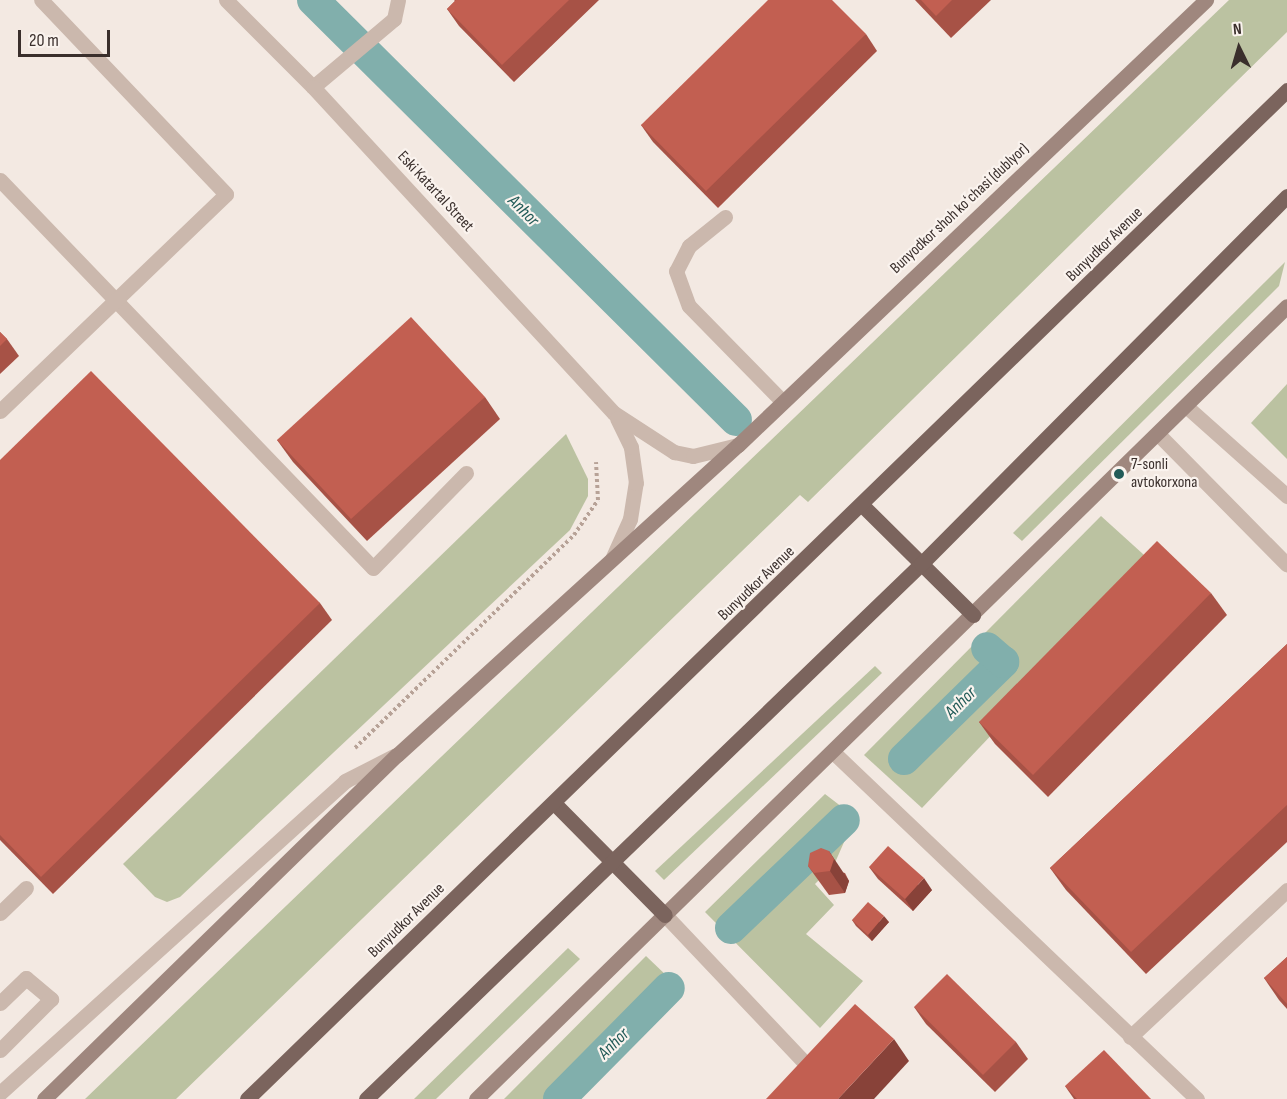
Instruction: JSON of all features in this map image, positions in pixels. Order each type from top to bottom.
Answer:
[{"type":"main road","name":"Bunyudkor Avenue","points":[[247,1099],[864,506],[1287,90]]},
{"type":"main road","points":[[366,1099],[921,564],[1287,196]]},
{"type":"main road","points":[[864,506],[973,615]]},
{"type":"main road","points":[[555,804],[665,915]]},
{"type":"street","points":[[0,411],[226,194],[41,0]]},
{"type":"street","name":"Eski Katartal Street","points":[[226,0],[313,87],[614,413]]},
{"type":"street","points":[[313,87],[394,19],[398,0]]},
{"type":"street","name":"Bunyodkor shoh koʻchasi (dublyor)","points":[[738,445],[1206,0]]},
{"type":"street","points":[[0,180],[113,303],[373,568],[466,473]]},
{"type":"street","points":[[725,218],[688,246],[676,272],[689,306],[783,402]]},
{"type":"street","points":[[476,1099],[1159,435],[1287,306]]},
{"type":"street","points":[[1187,407],[1287,496]]},
{"type":"street","points":[[614,413],[674,452],[693,456],[738,445]]},
{"type":"street","points":[[612,559],[630,519],[636,483],[631,447],[614,413]]},
{"type":"street","points":[[1159,435],[1287,565]]},
{"type":"street","points":[[44,1099],[397,755],[738,445]]},
{"type":"street","points":[[833,752],[1197,1099]]},
{"type":"street","points":[[0,1093],[345,781],[397,755]]},
{"type":"street","points":[[0,913],[26,888]]},
{"type":"street","points":[[1130,1037],[1287,890]]},
{"type":"street","points":[[665,915],[839,1099]]},
{"type":"street","points":[[0,1003],[26,978],[51,999],[0,1050]]},
{"type":"path","points":[[346,756],[574,535],[598,500],[596,462]]},
{"type":"green space","points":[[1229,0],[1287,0],[1287,32],[808,502],[800,495],[176,1099],[85,1099]]},
{"type":"green space","points":[[1285,262],[1279,286],[1022,541],[1013,533]]},
{"type":"green space","points":[[1287,384],[1287,459],[1251,423]]},
{"type":"green space","points":[[566,434],[588,479],[588,496],[570,530],[180,897],[167,902],[155,897],[123,864]]},
{"type":"green space","points":[[1101,516],[1154,564],[922,808],[864,755]]},
{"type":"green space","points":[[875,666],[882,673],[664,880],[655,871]]},
{"type":"green space","points":[[825,794],[855,817],[834,865],[815,884],[834,905],[806,934],[863,981],[820,1028],[705,912]]},
{"type":"green space","points":[[568,948],[580,959],[436,1099],[414,1099]]},
{"type":"green space","points":[[646,956],[669,978],[545,1099],[504,1099]]},
{"type":"building","points":[[456,0],[569,0],[502,65],[447,9]]},
{"type":"building","points":[[768,0],[832,0],[866,34],[706,191],[641,125]]},
{"type":"building","points":[[921,0],[952,0],[936,16]]},
{"type":"building","points":[[411,317],[485,397],[351,519],[277,440]]},
{"type":"building","points":[[0,332],[7,339],[0,346]]},
{"type":"building","points":[[91,371],[320,603],[41,877],[0,835],[0,460]]},
{"type":"building","points":[[1157,541],[1211,593],[1033,775],[979,722]]},
{"type":"building","points":[[1287,644],[1287,805],[1131,952],[1050,868]]},
{"type":"building","points":[[888,846],[924,878],[905,899],[869,867]]},
{"type":"building","points":[[821,848],[829,851],[834,859],[830,871],[814,873],[808,866],[810,853]]},
{"type":"building","points":[[868,902],[884,916],[868,935],[852,920]]},
{"type":"building","points":[[1287,957],[1287,1004],[1264,978]]},
{"type":"building","points":[[947,974],[1016,1042],[983,1075],[914,1007]]},
{"type":"building","points":[[855,1004],[894,1039],[838,1099],[766,1099]]},
{"type":"building","points":[[1104,1050],[1151,1099],[1077,1099],[1065,1086]]},
{"type":"waterway","name":"Anhor","points":[[313,0],[736,420]]},
{"type":"waterway","name":"Anhor","points":[[904,759],[1003,662],[987,648]]},
{"type":"waterway","name":"Anhor","points":[[731,928],[844,820]]},
{"type":"waterway","name":"Anhor","points":[[559,1099],[669,988]]},
{"type":"place","name":"7-sonli avtokorxona","points":[[1119,474]]}]
